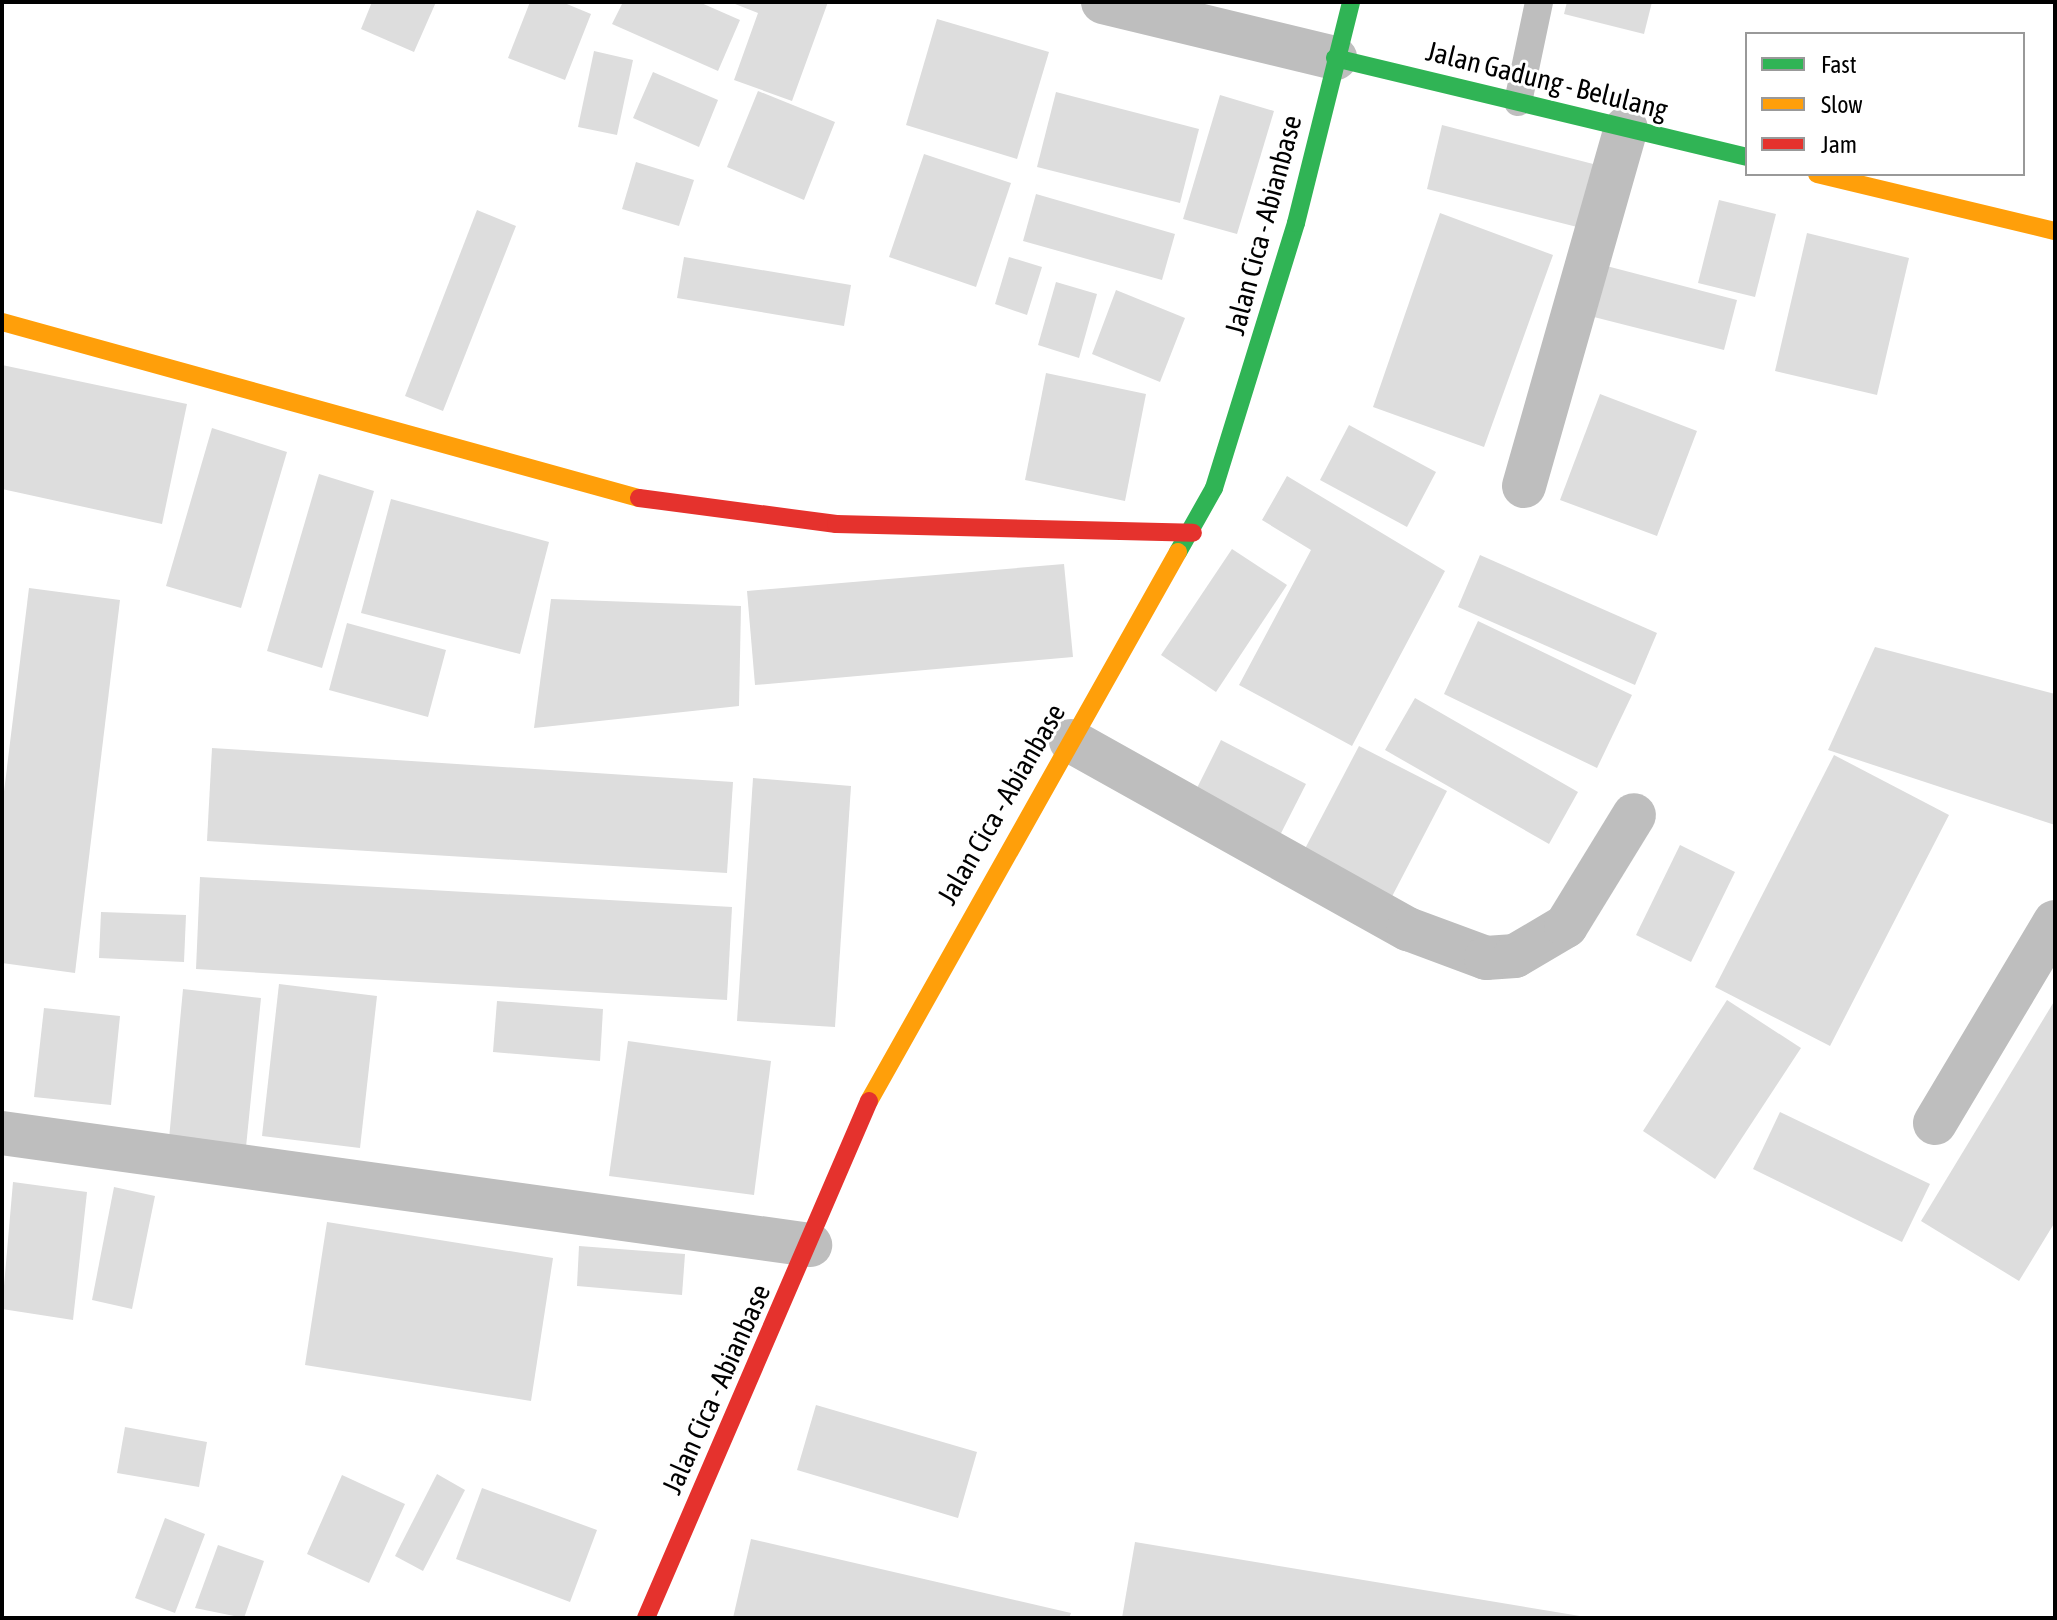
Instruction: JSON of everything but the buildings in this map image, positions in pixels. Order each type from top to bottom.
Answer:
[{"type":"street","points":[[1103,2],[1335,58]]},
{"type":"street","name":"Jalan Cica - Abianbase","points":[[646,1618],[810,1245],[877,1082],[1193,533],[1255,367],[1351,2]]},
{"type":"street","name":"Jalan Gadung - Belulang","points":[[1335,58],[1745,157]]},
{"type":"street","points":[[1524,486],[1626,128]]},
{"type":"street","points":[[1825,176],[2055,231]]},
{"type":"street","points":[[2,322],[611,494],[836,524],[1193,533]]},
{"type":"street","points":[[1071,741],[1408,929],[1486,958],[1515,956],[1566,926],[1634,815]]},
{"type":"street","points":[[1935,1123],[2055,922]]},
{"type":"street","points":[[2,1133],[810,1245]]},
{"type":"lane","points":[[1518,102],[1539,2]]},
{"type":"traffic: fast","points":[[1178,552],[1214,488],[1296,223],[1351,2]]},
{"type":"traffic: fast","points":[[1335,58],[1745,157]]},
{"type":"traffic: slow","points":[[1825,176],[2055,231]]},
{"type":"traffic: slow","points":[[2,322],[639,498]]},
{"type":"traffic: slow","points":[[869,1101],[1178,552]]},
{"type":"traffic: jam","points":[[639,498],[836,524],[1193,533]]},
{"type":"traffic: jam","points":[[646,1618],[869,1101]]}]
